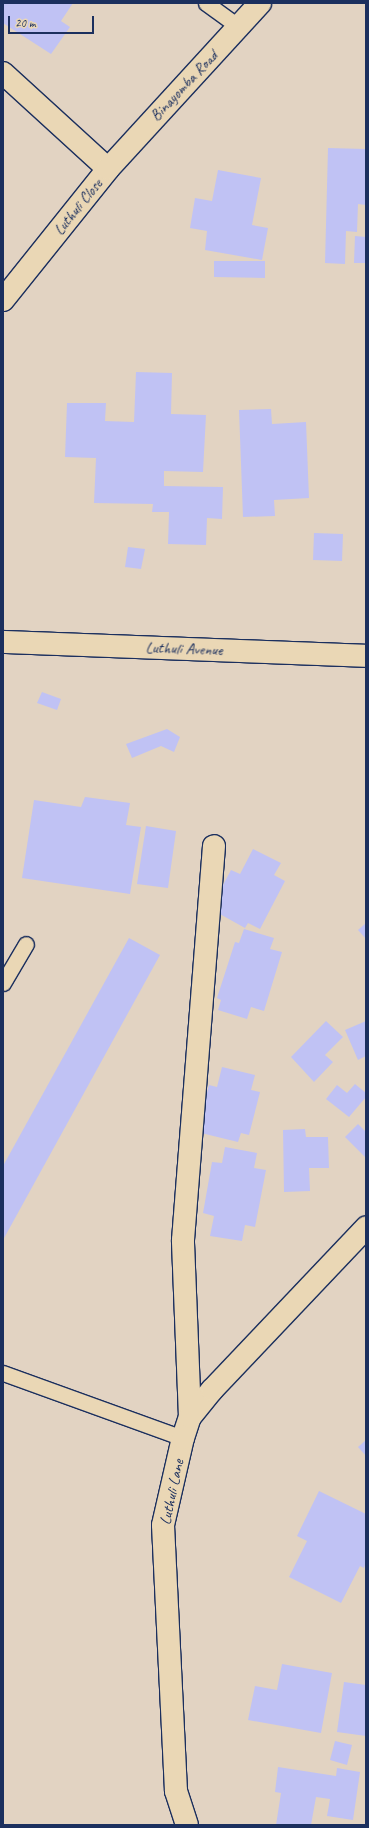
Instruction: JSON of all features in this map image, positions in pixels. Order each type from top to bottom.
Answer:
[{"type":"street","name":"Binayomba Road","points":[[108,169],[260,3]]},
{"type":"street","name":"Luthuli Close","points":[[3,73],[108,169],[3,300]]},
{"type":"street","name":"Luthuli Avenue","points":[[3,642],[366,656]]},
{"type":"street","points":[[190,1417],[183,1240],[214,846]]},
{"type":"street","name":"Luthuli Lane","points":[[187,1825],[176,1791],[163,1525],[183,1438],[190,1417],[286,1310],[366,1228]]},
{"type":"lane","points":[[206,3],[239,27]]},
{"type":"lane","points":[[3,983],[26,944]]},
{"type":"lane","points":[[3,1373],[183,1438]]},
{"type":"building","points":[[3,3],[73,3],[61,21],[70,27],[51,54],[3,23]]},
{"type":"building","points":[[328,148],[366,149],[366,205],[358,204],[357,232],[346,231],[345,264],[325,263]]},
{"type":"building","points":[[218,170],[261,178],[252,225],[268,228],[262,260],[205,250],[207,231],[190,228],[195,198],[212,201]]},
{"type":"building","points":[[355,236],[366,237],[366,263],[354,263]]},
{"type":"building","points":[[214,261],[265,261],[265,278],[214,277]]},
{"type":"building","points":[[136,372],[172,373],[171,414],[206,415],[203,472],[164,471],[164,486],[223,487],[222,519],[207,518],[206,545],[168,544],[169,512],[152,512],[153,504],[94,503],[96,458],[65,457],[67,403],[106,403],[105,421],[134,422]]},
{"type":"building","points":[[271,409],[272,424],[306,422],[309,498],[274,500],[275,516],[243,517],[239,410]]},
{"type":"building","points":[[314,533],[343,534],[342,561],[313,560]]},
{"type":"building","points":[[128,547],[145,549],[141,569],[125,567]]},
{"type":"building","points":[[42,692],[61,699],[57,710],[37,703]]},
{"type":"building","points":[[167,729],[180,737],[174,752],[161,746],[132,758],[126,744]]},
{"type":"building","points":[[85,797],[130,803],[126,825],[141,827],[130,894],[22,878],[34,800],[81,807]]},
{"type":"building","points":[[146,826],[176,831],[168,888],[137,884]]},
{"type":"building","points":[[253,849],[281,863],[274,875],[285,881],[260,929],[248,923],[245,928],[218,913],[222,906],[214,902],[231,870],[240,874]]},
{"type":"building","points":[[366,923],[366,939],[358,930]]},
{"type":"building","points":[[244,929],[274,938],[270,949],[282,952],[264,1011],[251,1007],[247,1019],[218,1010],[221,1000],[217,998],[235,942],[239,943]]},
{"type":"building","points":[[129,938],[160,955],[3,1240],[3,1166]]},
{"type":"building","points":[[326,1021],[343,1037],[325,1055],[333,1062],[314,1082],[291,1057]]},
{"type":"building","points":[[366,1021],[366,1056],[358,1060],[345,1030]]},
{"type":"building","points":[[222,1067],[255,1075],[251,1090],[260,1092],[249,1135],[241,1133],[238,1142],[197,1132],[209,1085],[217,1087]]},
{"type":"building","points":[[355,1084],[366,1093],[366,1097],[349,1117],[326,1099],[337,1085],[347,1093]]},
{"type":"building","points":[[358,1124],[366,1132],[366,1158],[345,1137]]},
{"type":"building","points":[[305,1129],[306,1137],[328,1137],[329,1168],[309,1168],[310,1191],[284,1192],[283,1130]]},
{"type":"building","points":[[225,1147],[257,1153],[254,1168],[266,1170],[255,1227],[245,1225],[242,1241],[210,1236],[214,1216],[203,1213],[212,1162],[222,1163]]},
{"type":"building","points":[[366,1440],[366,1456],[358,1447]]},
{"type":"building","points":[[319,1491],[366,1514],[366,1562],[364,1568],[360,1566],[341,1603],[289,1577],[307,1541],[297,1536]]},
{"type":"building","points":[[282,1664],[332,1673],[321,1733],[248,1720],[255,1686],[277,1690]]},
{"type":"building","points":[[344,1682],[366,1685],[366,1736],[337,1732]]},
{"type":"building","points":[[335,1741],[352,1745],[347,1765],[330,1760]]},
{"type":"building","points":[[278,1767],[336,1776],[337,1768],[360,1772],[353,1820],[327,1816],[330,1799],[316,1797],[311,1825],[276,1825],[281,1793],[275,1792]]}]
